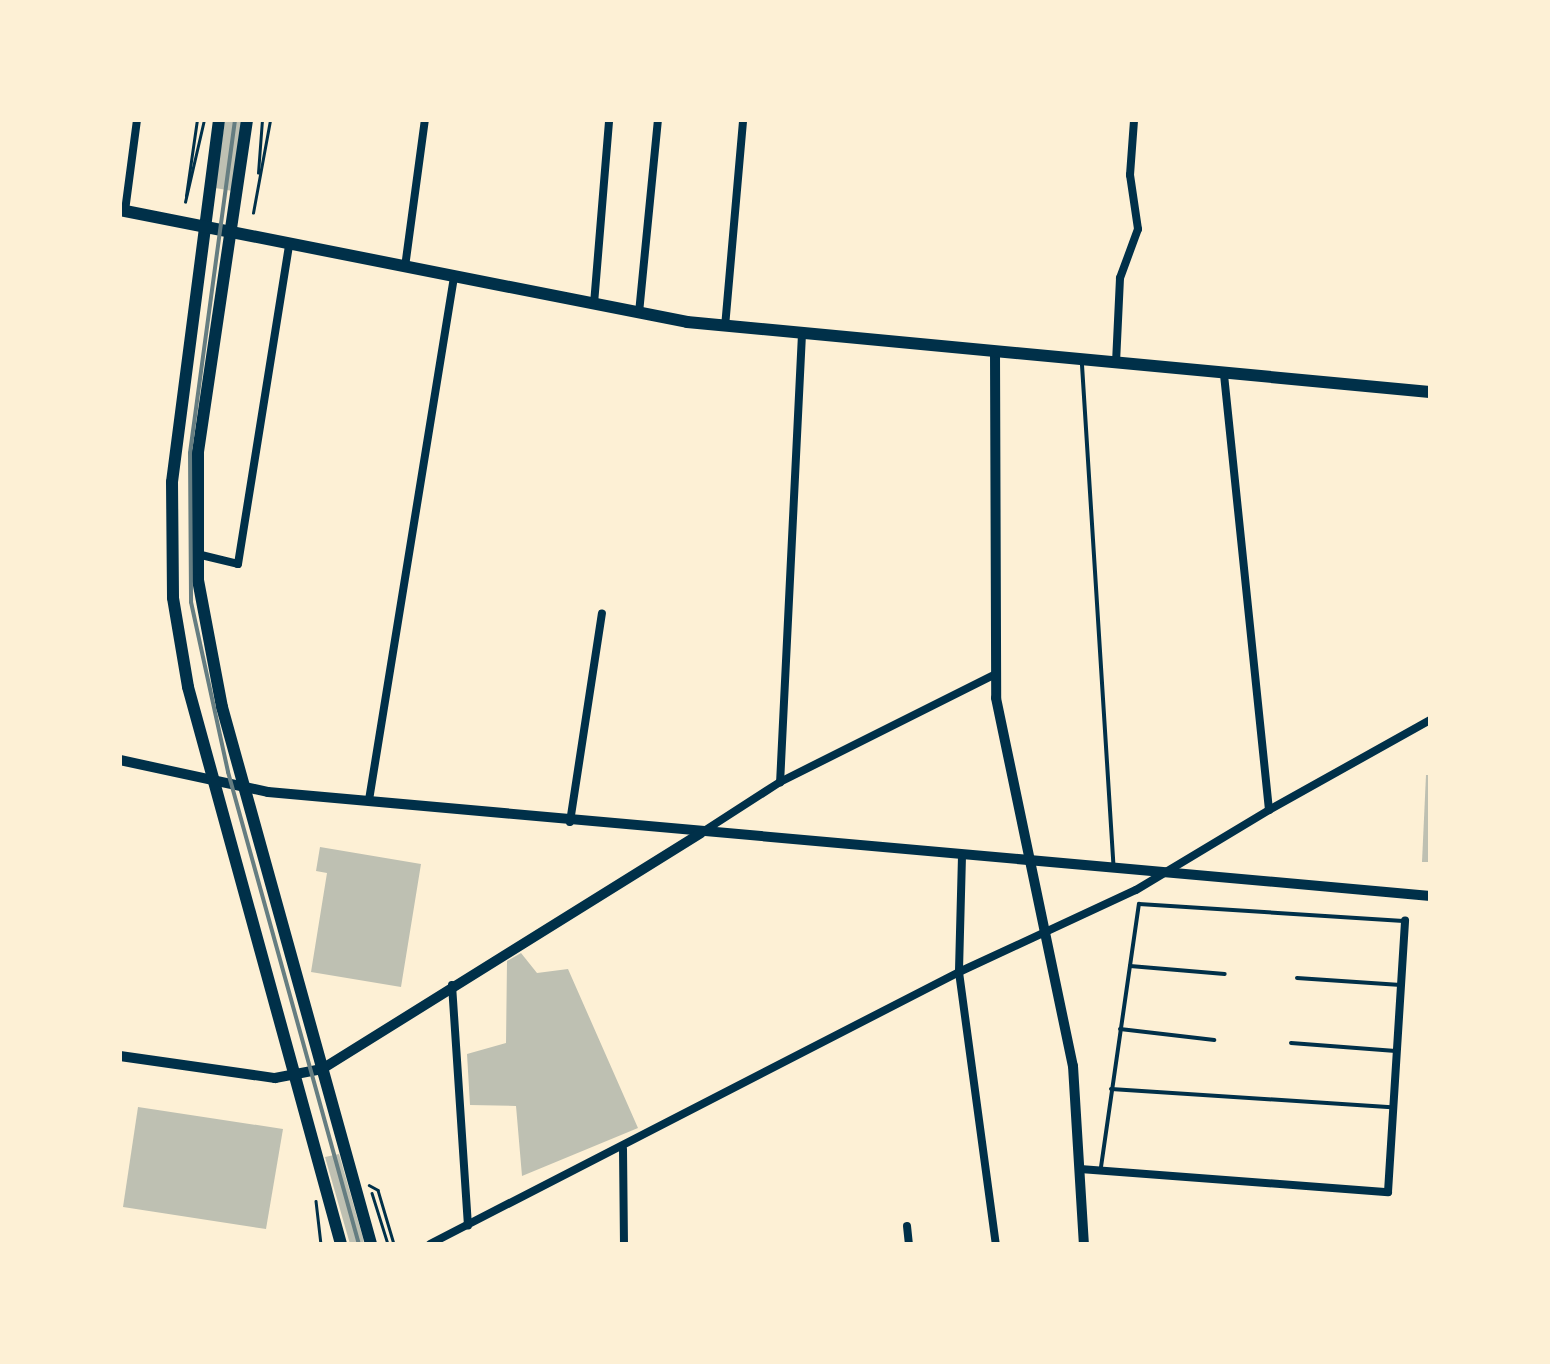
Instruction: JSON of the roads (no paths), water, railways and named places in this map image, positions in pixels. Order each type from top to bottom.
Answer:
[{"type":"main road","points":[[219,120],[179,407],[170,550],[188,687],[340,1244]]},
{"type":"main road","points":[[247,120],[198,452],[196,553],[211,661],[371,1244]]},
{"type":"main road","points":[[122,211],[725,327],[1430,392]]},
{"type":"street","points":[[122,211],[138,120]]},
{"type":"street","points":[[405,267],[425,120]]},
{"type":"street","points":[[594,304],[609,120]]},
{"type":"street","points":[[639,313],[658,120]]},
{"type":"street","points":[[725,327],[743,120]]},
{"type":"street","points":[[1116,363],[1120,278],[1138,229],[1130,175],[1134,120]]},
{"type":"street","points":[[196,553],[238,564],[289,245]]},
{"type":"street","points":[[370,800],[454,277]]},
{"type":"street","points":[[780,782],[802,334]]},
{"type":"street","points":[[995,352],[994,675],[1028,860],[1073,1066],[1084,1244]]},
{"type":"street","points":[[1224,374],[1269,810]]},
{"type":"street","points":[[570,822],[602,613]]},
{"type":"street","points":[[120,1056],[294,1076],[322,1069],[780,782],[994,675]]},
{"type":"street","points":[[430,1244],[622,1149],[959,972],[1166,873],[1430,720]]},
{"type":"street","points":[[120,760],[246,788],[570,822],[1430,896]]},
{"type":"street","points":[[962,856],[959,972],[996,1244]]},
{"type":"street","points":[[1080,1168],[1101,1166],[1388,1192],[1405,921]]},
{"type":"street","points":[[452,985],[468,1225]]},
{"type":"street","points":[[622,1149],[624,1244]]},
{"type":"street","points":[[907,1226],[909,1244]]},
{"type":"lane","points":[[1082,360],[1114,867]]},
{"type":"lane","points":[[1101,1166],[1139,904],[1405,921]]},
{"type":"lane","points":[[1130,966],[1225,974]]},
{"type":"lane","points":[[1297,978],[1401,985]]},
{"type":"lane","points":[[1120,1030],[1214,1040]]},
{"type":"lane","points":[[1291,1043],[1397,1050]]},
{"type":"lane","points":[[1111,1089],[1394,1107]]},
{"type":"railway","points":[[235,120],[190,453],[191,602],[228,772],[359,1244]]}]
